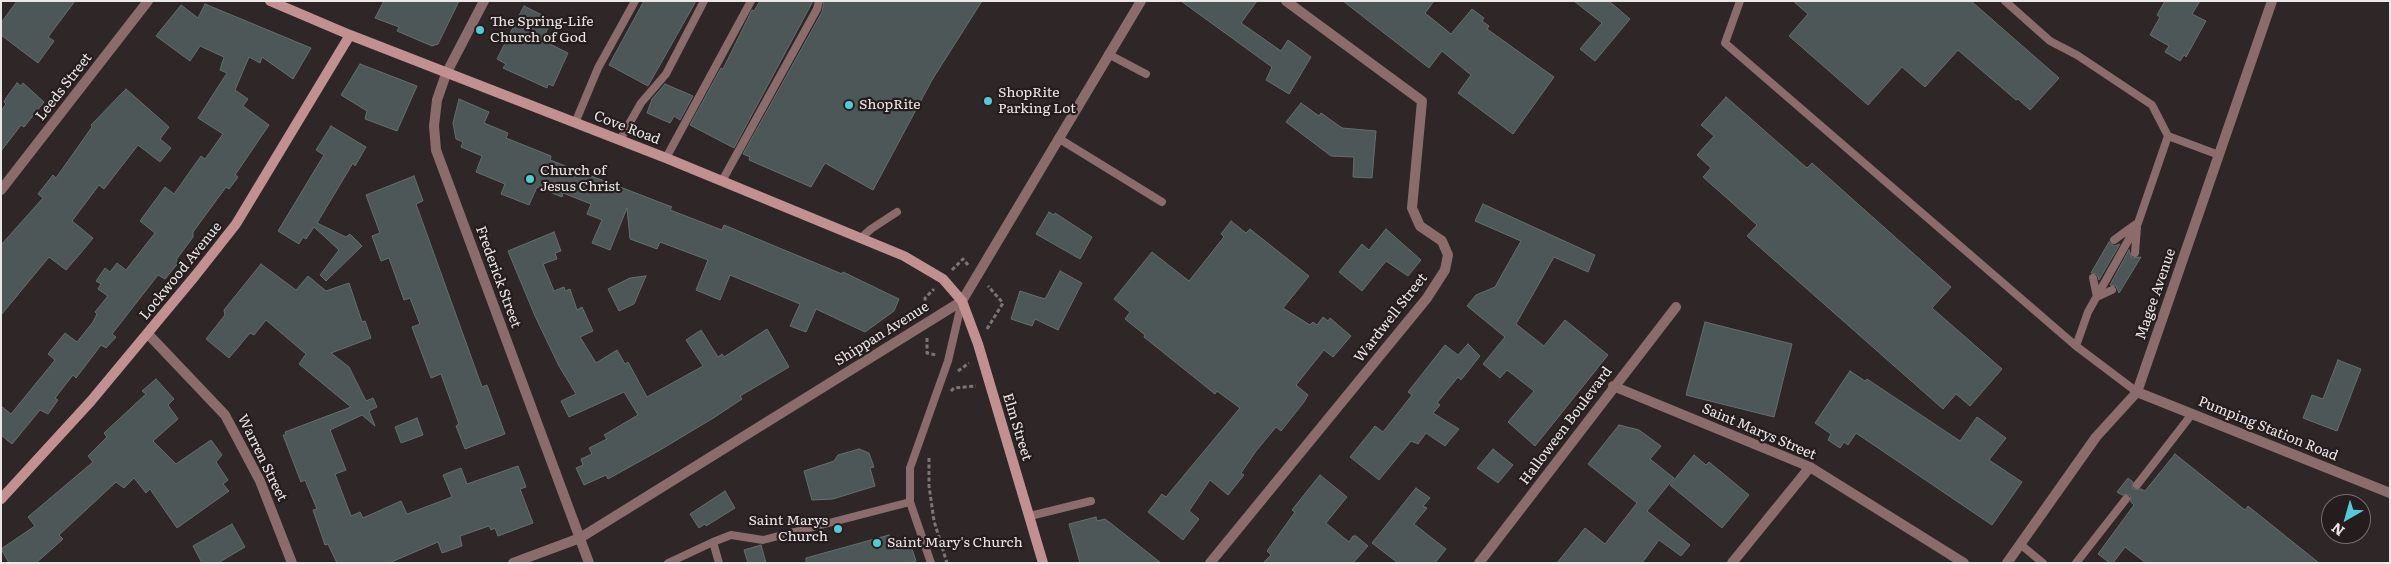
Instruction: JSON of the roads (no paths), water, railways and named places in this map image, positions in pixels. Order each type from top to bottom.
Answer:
[{"type":"main road","name":"Cove Road","points":[[270,1],[446,74],[666,158],[904,256],[943,279],[962,301]]},
{"type":"main road","name":"Lockwood Avenue","points":[[1,499],[91,401],[148,334],[236,224],[350,35]]},
{"type":"main road","name":"Elm Street","points":[[962,301],[978,344],[1043,563]]},
{"type":"street","name":"Leeds Street","points":[[1,190],[148,1]]},
{"type":"street","name":"Frederick Street","points":[[484,1],[446,74],[437,100],[434,126],[436,150],[589,563]]},
{"type":"street","name":"Shippan Avenue","points":[[513,563],[580,538],[962,301],[1141,1]]},
{"type":"street","name":"Wardwell Street","points":[[1210,563],[1427,298],[1446,270],[1448,255],[1442,241],[1420,226],[1412,208],[1422,101],[1286,1]]},
{"type":"street","name":"Magee Avenue","points":[[2007,563],[2096,437],[2137,392],[2272,1]]},
{"type":"street","name":"Halloween Boulevard","points":[[1479,563],[1613,386],[1676,307]]},
{"type":"street","name":"Warren Street","points":[[148,334],[226,415],[260,481],[292,563]]},
{"type":"street","name":"Saint Marys Street","points":[[1613,386],[1810,467],[1964,563]]},
{"type":"street","name":"Pumping Station Road","points":[[2137,392],[2390,493]]},
{"type":"street","points":[[1732,563],[1810,467]]},
{"type":"lane","points":[[575,123],[598,68],[634,1]]},
{"type":"lane","points":[[620,140],[642,102],[666,74],[704,1]]},
{"type":"lane","points":[[666,158],[751,1]]},
{"type":"lane","points":[[722,181],[817,9],[819,1]]},
{"type":"lane","points":[[1740,1],[1725,43],[2076,346],[2137,392]]},
{"type":"lane","points":[[2005,1],[2050,40],[2078,55],[2152,105],[2168,136],[2219,155]]},
{"type":"lane","points":[[1108,54],[1146,74]]},
{"type":"lane","points":[[2076,346],[2088,312],[2138,222],[2168,136]]},
{"type":"lane","points":[[1058,138],[1162,202]]},
{"type":"lane","points":[[861,238],[871,228],[897,212]]},
{"type":"lane","points":[[2114,240],[2138,222]]},
{"type":"lane","points":[[2135,253],[2138,222]]},
{"type":"lane","points":[[2093,278],[2096,297]]},
{"type":"lane","points":[[2096,297],[2112,290]]},
{"type":"lane","points":[[931,563],[910,502],[910,468],[948,361],[962,301]]},
{"type":"lane","points":[[2137,485],[2192,414]]},
{"type":"lane","points":[[2080,561],[2126,499]]},
{"type":"lane","points":[[1030,516],[1091,501]]},
{"type":"lane","points":[[668,563],[731,535],[763,540],[910,502]]},
{"type":"lane","points":[[713,542],[720,563]]},
{"type":"lane","points":[[2020,544],[2043,563]]},
{"type":"place","name":"The Spring-Life Church of God","points":[[480,30]]},
{"type":"place","name":"ShopRite Parking Lot","points":[[988,101]]},
{"type":"place","name":"ShopRite","points":[[849,105]]},
{"type":"place","name":"Church of Jesus Christ","points":[[530,179]]},
{"type":"place","name":"Saint Marys Church","points":[[838,529]]},
{"type":"place","name":"Saint Mary's Church","points":[[877,543]]}]
